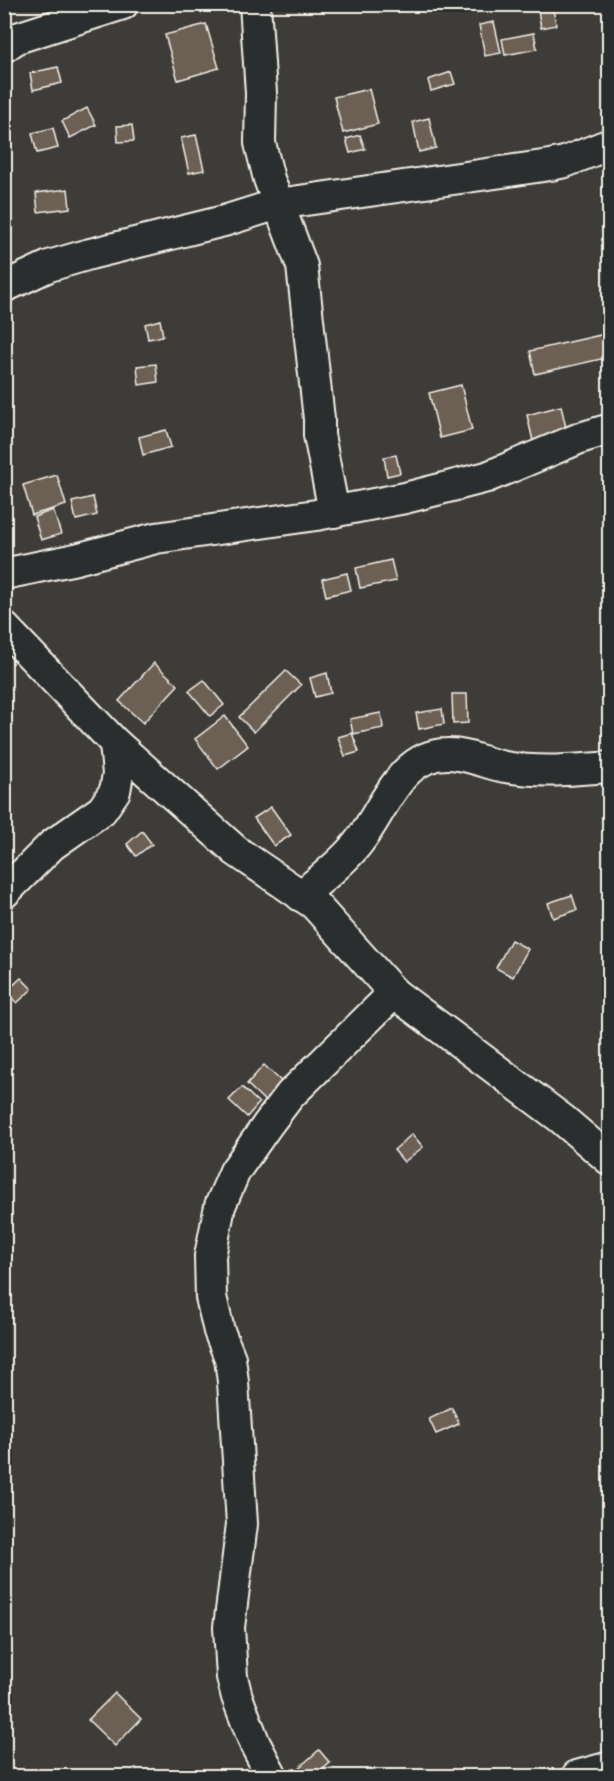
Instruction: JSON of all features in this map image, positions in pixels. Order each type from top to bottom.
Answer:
[{"type":"street","points":[[4,47],[16,38],[123,4]]},
{"type":"street","points":[[255,4],[261,93],[260,143],[269,179],[302,266],[319,435],[334,512]]},
{"type":"street","points":[[4,286],[59,263],[224,221],[278,204],[550,165],[565,162],[609,144]]},
{"type":"street","points":[[4,574],[76,559],[156,538],[334,512],[405,498],[488,477],[580,438],[609,429]]},
{"type":"street","points":[[4,627],[115,743],[236,850],[314,904],[394,993],[607,1154]]},
{"type":"street","points":[[4,893],[52,845],[102,810],[115,791],[118,774],[115,743]]},
{"type":"street","points":[[302,896],[352,850],[368,831],[401,775],[418,762],[447,754],[503,767],[539,772],[609,767]]},
{"type":"street","points":[[272,1776],[255,1744],[232,1677],[229,1627],[242,1524],[233,1382],[230,1358],[219,1332],[211,1297],[210,1256],[220,1206],[235,1171],[248,1152],[290,1095],[394,993]]},
{"type":"street","points":[[577,1776],[609,1767]]},
{"type":"building","points":[[537,4],[552,4],[556,25],[541,28]]},
{"type":"building","points":[[494,22],[501,53],[485,56],[479,25]]},
{"type":"building","points":[[206,24],[219,68],[178,80],[165,35]]},
{"type":"building","points":[[534,33],[537,49],[505,55],[502,39]]},
{"type":"building","points":[[58,67],[62,83],[33,90],[30,73]]},
{"type":"building","points":[[451,72],[455,84],[431,91],[428,80]]},
{"type":"building","points":[[369,89],[378,124],[343,133],[334,97]]},
{"type":"building","points":[[87,108],[96,125],[70,138],[62,121]]},
{"type":"building","points":[[429,118],[436,148],[419,152],[413,122]]},
{"type":"building","points":[[132,125],[134,141],[118,142],[117,126]]},
{"type":"building","points":[[53,128],[58,148],[37,153],[32,133]]},
{"type":"building","points":[[196,135],[204,170],[189,173],[181,138]]},
{"type":"building","points":[[360,135],[365,149],[350,153],[346,139]]},
{"type":"building","points":[[68,189],[70,208],[38,212],[36,193]]},
{"type":"building","points":[[160,320],[163,336],[148,339],[145,324]]},
{"type":"building","points":[[605,334],[610,357],[535,374],[530,351]]},
{"type":"building","points":[[156,364],[158,382],[139,385],[137,366]]},
{"type":"building","points":[[461,385],[472,430],[440,438],[429,393]]},
{"type":"building","points":[[561,406],[567,432],[533,441],[527,415]]},
{"type":"building","points":[[166,430],[171,447],[143,455],[139,437]]},
{"type":"building","points":[[396,455],[400,473],[387,476],[384,457]]},
{"type":"building","points":[[57,475],[66,505],[32,515],[23,485]]},
{"type":"building","points":[[93,497],[97,515],[76,520],[72,502]]},
{"type":"building","points":[[53,510],[61,534],[41,540],[34,517]]},
{"type":"building","points":[[391,560],[396,581],[360,588],[356,568]]},
{"type":"building","points":[[347,573],[351,590],[326,596],[322,579]]},
{"type":"building","points":[[154,663],[178,685],[143,723],[119,701]]},
{"type":"building","points":[[286,671],[301,685],[254,732],[239,717]]},
{"type":"building","points":[[327,673],[331,693],[315,697],[310,678]]},
{"type":"building","points":[[204,680],[224,705],[210,716],[189,691]]},
{"type":"building","points":[[452,694],[467,694],[468,723],[453,724]]},
{"type":"building","points":[[442,709],[444,724],[419,729],[416,713]]},
{"type":"building","points":[[381,713],[383,728],[353,734],[350,719]]},
{"type":"building","points":[[225,716],[248,746],[218,769],[195,739]]},
{"type":"building","points":[[352,733],[359,752],[345,756],[338,737]]},
{"type":"building","points":[[271,807],[291,835],[274,846],[254,818]]},
{"type":"building","points":[[142,831],[152,844],[136,856],[127,844]]},
{"type":"building","points":[[572,895],[577,910],[553,918],[548,903]]},
{"type":"building","points":[[511,940],[528,949],[513,977],[496,968]]},
{"type":"building","points":[[21,978],[32,989],[17,1003],[6,992]]},
{"type":"building","points":[[264,1065],[284,1084],[267,1103],[247,1084]]},
{"type":"building","points":[[242,1087],[259,1103],[247,1117],[229,1100]]},
{"type":"building","points":[[412,1134],[423,1147],[404,1162],[394,1150]]},
{"type":"building","points":[[452,1408],[459,1424],[436,1434],[429,1419]]},
{"type":"building","points":[[115,1693],[141,1719],[115,1746],[88,1720]]},
{"type":"building","points":[[319,1750],[330,1763],[315,1776],[300,1776],[295,1771]]}]
